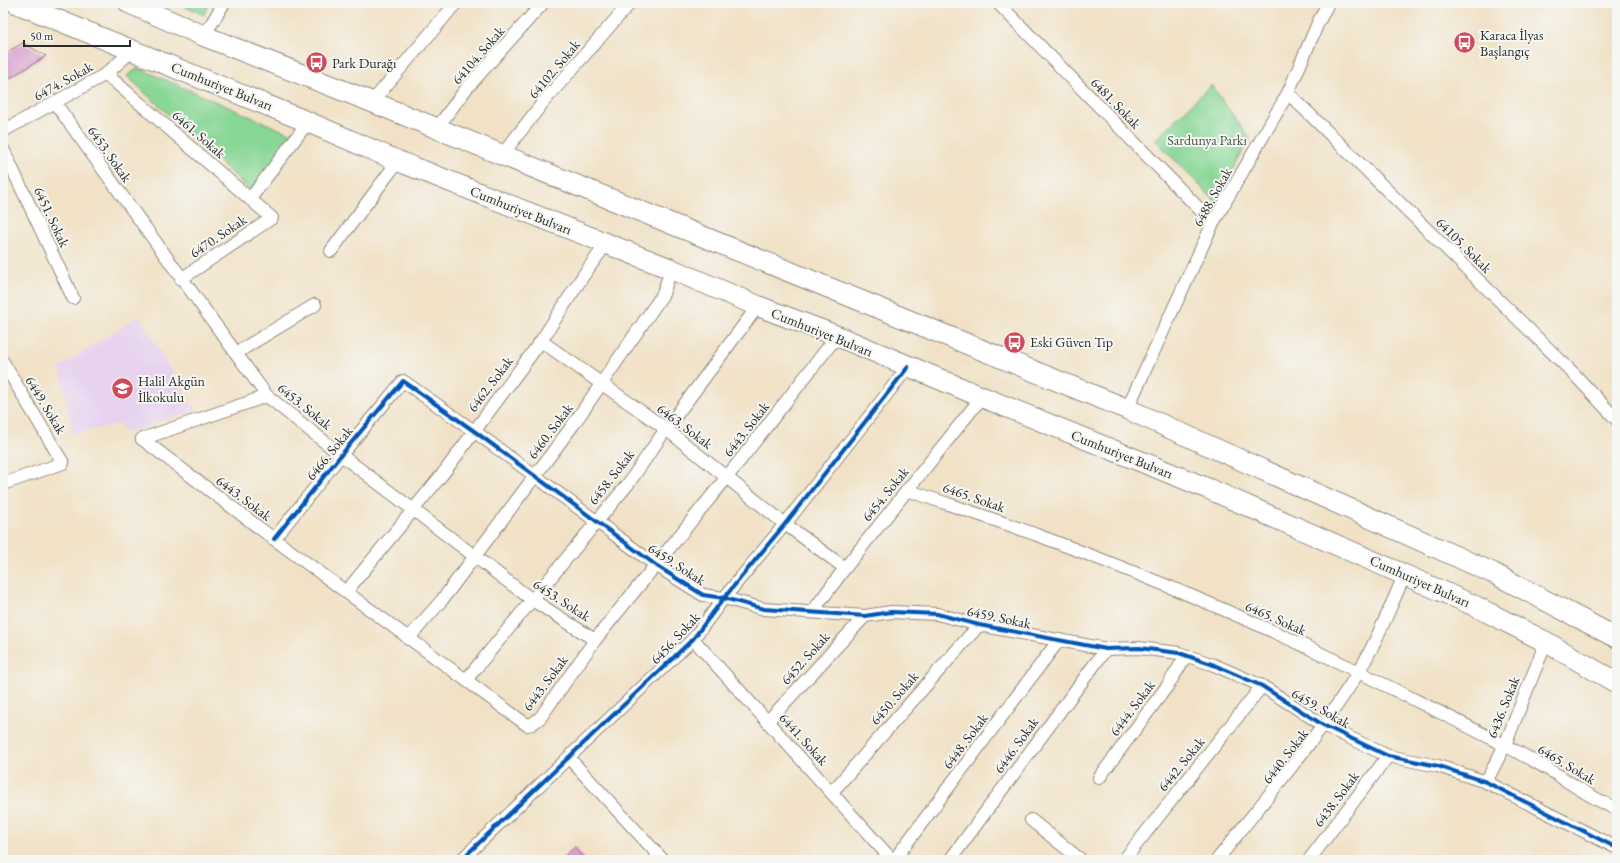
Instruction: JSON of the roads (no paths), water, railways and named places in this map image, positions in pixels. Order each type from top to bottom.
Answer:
[{"type":"highway","name":"Cumhuriyet Bulvarı","points":[[16,3],[398,160],[671,269],[758,306],[837,336],[908,367],[1208,489],[1473,605],[1546,642],[1617,683]]},
{"type":"highway","points":[[129,3],[204,36],[438,128],[1127,409],[1493,573],[1617,638]]},
{"type":"street","points":[[204,36],[224,3]]},
{"type":"street","points":[[372,102],[456,3]]},
{"type":"street","name":"64104. Sokak","points":[[438,128],[466,90],[543,3]]},
{"type":"street","name":"64102. Sokak","points":[[502,155],[545,100],[630,3]]},
{"type":"street","name":"6481. Sokak","points":[[998,3],[1213,223]]},
{"type":"street","name":"6488. Sokak","points":[[1127,409],[1213,223],[1288,93],[1328,3]]},
{"type":"street","name":"6474. Sokak","points":[[3,131],[106,74],[133,50]]},
{"type":"street","name":"6461. Sokak","points":[[106,74],[272,218]]},
{"type":"street","name":"64105. Sokak","points":[[1288,93],[1574,374],[1617,420]]},
{"type":"street","name":"6453. Sokak","points":[[55,103],[267,396],[341,455],[531,599],[595,640]]},
{"type":"street","points":[[250,199],[308,122]]},
{"type":"street","name":"6451. Sokak","points":[[3,149],[73,298]]},
{"type":"street","points":[[331,251],[398,160]]},
{"type":"street","name":"6470. Sokak","points":[[181,279],[272,218]]},
{"type":"street","name":"6462. Sokak","points":[[346,592],[445,471],[541,341],[583,276],[606,244]]},
{"type":"street","name":"6460. Sokak","points":[[408,639],[442,600],[603,384],[663,294],[671,269]]},
{"type":"street","points":[[236,353],[315,305]]},
{"type":"street","name":"6458. Sokak","points":[[466,680],[531,599],[628,484],[666,429],[758,306]]},
{"type":"street","name":"6443. Sokak","points":[[267,396],[142,439],[408,639],[527,725],[532,724],[540,718],[595,640],[657,566],[837,336]]},
{"type":"street","name":"6463. Sokak","points":[[541,341],[666,429],[785,524],[845,568]]},
{"type":"street","name":"6449. Sokak","points":[[3,362],[63,463],[3,484]]},
{"type":"street","name":"6456. Sokak","points":[[461,860],[694,639],[724,598],[785,524],[908,367]]},
{"type":"street","name":"6459. Sokak","points":[[403,381],[474,431],[657,566],[703,595],[724,598],[764,609],[813,611],[865,616],[891,612],[937,614],[979,625],[1106,649],[1139,648],[1179,653],[1214,664],[1262,686],[1323,725],[1388,756],[1438,766],[1486,782],[1617,848]]},
{"type":"street","name":"6466. Sokak","points":[[274,539],[341,455],[403,381]]},
{"type":"street","name":"6454. Sokak","points":[[813,611],[845,568],[982,397]]},
{"type":"street","name":"6465. Sokak","points":[[907,490],[1035,534],[1148,578],[1260,627],[1358,672],[1505,745],[1617,809]]},
{"type":"street","name":"6440. Sokak","points":[[1217,860],[1323,725],[1358,672],[1383,623],[1405,574]]},
{"type":"street","name":"6452. Sokak","points":[[768,722],[865,616]]},
{"type":"street","name":"6450. Sokak","points":[[832,792],[979,625]]},
{"type":"street","name":"6441. Sokak","points":[[694,639],[893,860]]},
{"type":"street","name":"6448. Sokak","points":[[893,860],[1059,640]]},
{"type":"street","name":"6436. Sokak","points":[[1486,782],[1505,745],[1546,642]]},
{"type":"street","name":"6446. Sokak","points":[[950,860],[1106,649]]},
{"type":"street","name":"6444. Sokak","points":[[1099,778],[1168,685],[1186,656]]},
{"type":"street","name":"6442. Sokak","points":[[1124,860],[1262,686]]},
{"type":"street","name":"6438. Sokak","points":[[1309,860],[1388,756]]},
{"type":"street","points":[[569,758],[663,860]]},
{"type":"street","points":[[1031,820],[1081,860]]},
{"type":"place","name":"Karaca İlyas Başlangıç","points":[[1465,43]]},
{"type":"place","name":"Park Durağı","points":[[316,63]]},
{"type":"place","name":"Eski Güven Tıp","points":[[1015,342]]},
{"type":"place","name":"Halil Akgün İlkokulu","points":[[123,389]]},
{"type":"park label","name":"Sardunya Parkı","points":[[1207,140]]}]
